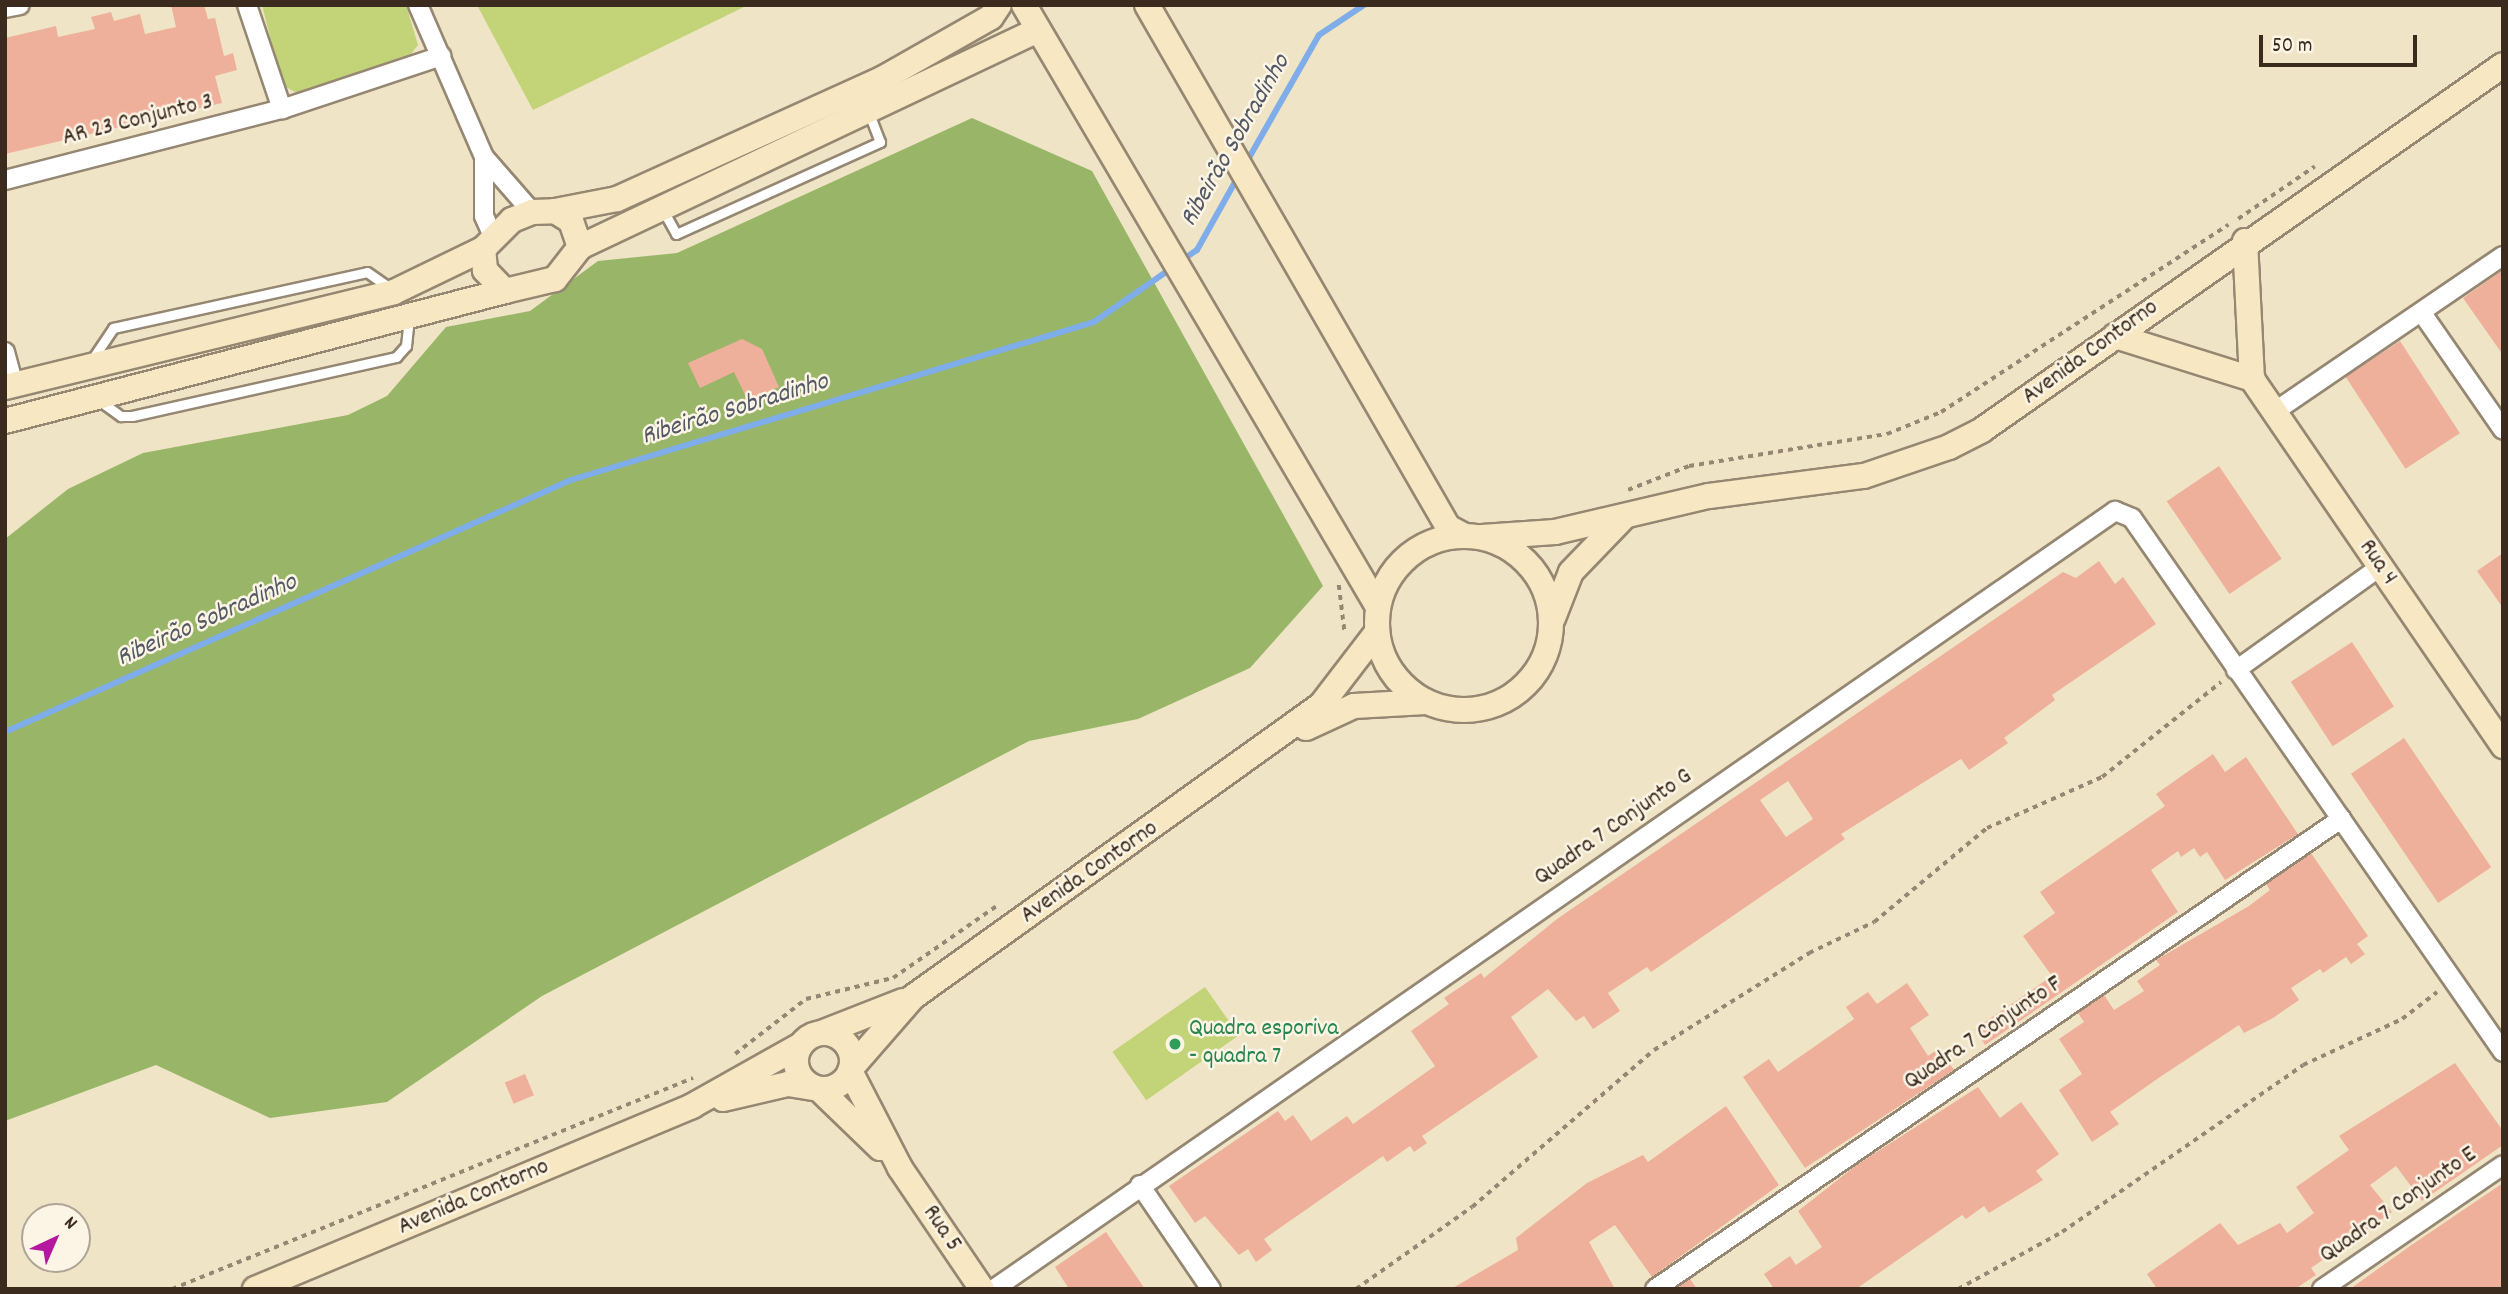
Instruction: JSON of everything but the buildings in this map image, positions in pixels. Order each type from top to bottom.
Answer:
[{"type":"main road","points":[[10,386],[394,292],[543,211],[617,199],[882,79],[991,17],[999,5]]},
{"type":"main road","points":[[1024,5],[1358,578],[1378,607]]},
{"type":"main road","points":[[1147,5],[1260,201],[1464,533]]},
{"type":"main road","points":[[5,421],[555,279],[580,247],[664,212],[1038,30]]},
{"type":"main road","name":"Avenida Contorno","points":[[1464,533],[1555,531],[1622,504],[1864,475],[1918,459],[1982,430],[2245,241],[2503,65]]},
{"type":"main road","points":[[543,211],[571,221],[580,247]]},
{"type":"main road","points":[[2115,336],[2252,379],[2245,241]]},
{"type":"main road","points":[[488,242],[485,271],[505,291]]},
{"type":"main road","name":"Rua 4","points":[[2252,379],[2503,746]]},
{"type":"main road","points":[[1552,622],[1532,567],[1510,548],[1464,533],[1439,538],[1408,556],[1385,584],[1378,607],[1377,632],[1390,668],[1426,702],[1454,710],[1511,698],[1543,660],[1552,622],[1571,572],[1622,504]]},
{"type":"main road","name":"Avenida Contorno","points":[[851,1069],[914,997],[1266,748],[1343,682],[1377,632]]},
{"type":"main road","name":"Avenida Contorno","points":[[1266,748],[1354,706],[1426,702]]},
{"type":"main road","name":"Avenida Contorno","points":[[824,1032],[914,997]]},
{"type":"main road","points":[[824,1032],[842,1039],[851,1069],[835,1088],[816,1088],[799,1075],[799,1046],[824,1032]]},
{"type":"main road","name":"Avenida Contorno","points":[[255,1289],[692,1107],[799,1046]]},
{"type":"main road","name":"Rua 5","points":[[851,1069],[900,1168],[982,1289]]},
{"type":"main road","name":"Avenida Contorno","points":[[692,1107],[788,1084],[816,1088]]},
{"type":"main road","name":"Rua 5","points":[[816,1088],[900,1168]]},
{"type":"street","points":[[5,8],[20,5]]},
{"type":"street","points":[[247,5],[282,109]]},
{"type":"street","points":[[418,5],[484,157],[484,216],[488,242]]},
{"type":"street","name":"AR 23 Conjunto 3","points":[[5,180],[282,109],[441,56]]},
{"type":"street","points":[[484,157],[543,211]]},
{"type":"street","points":[[2274,412],[2503,256]]},
{"type":"street","points":[[2423,313],[2503,430]]},
{"type":"street","points":[[5,352],[10,386]]},
{"type":"street","name":"Quadra 7 Conjunto G","points":[[994,1289],[1140,1185],[2115,511],[2132,518],[2236,670]]},
{"type":"street","points":[[2380,567],[2236,670],[2503,1052]]},
{"type":"street","name":"Quadra 7 Conjunto F","points":[[1655,1289],[2341,819]]},
{"type":"street","name":"Quadra 7 Conjunto E","points":[[2322,1289],[2503,1165]]},
{"type":"street","points":[[1140,1185],[1211,1289]]},
{"type":"lane","points":[[96,398],[121,416],[132,416],[396,357],[406,346],[409,317]]},
{"type":"path","points":[[1622,504],[1689,466],[1887,434],[1941,412],[2014,370],[2321,163]]},
{"type":"path","points":[[1344,645],[1348,620],[1337,586],[1358,578],[1371,578],[1427,534],[1464,533]]},
{"type":"path","points":[[1356,1289],[1472,1207],[1645,1056],[1810,953],[1874,922],[1987,828],[2102,777],[2236,670]]},
{"type":"path","points":[[732,1057],[806,999],[893,978],[1004,901]]},
{"type":"path","points":[[1958,1289],[2062,1232],[2303,1065],[2402,1019],[2453,980]]},
{"type":"path","points":[[172,1289],[697,1076]]},
{"type":"green space","points":[[262,5],[406,5],[418,45],[411,54],[297,93],[282,85]]},
{"type":"green space","points":[[477,5],[748,5],[533,110]]},
{"type":"green space","points":[[972,118],[1092,171],[1323,586],[1250,668],[1138,719],[1029,741],[542,996],[387,1102],[270,1118],[156,1065],[5,1121],[5,539],[68,489],[143,453],[348,415],[387,396],[446,327],[530,311],[598,261],[677,253]]},
{"type":"green space","name":"Quadra esporiva - quadra 7","points":[[1205,987],[1239,1035],[1146,1100],[1112,1052]]},
{"type":"waterway","name":"Ribeirão Sobradinho","points":[[1246,163],[1319,35],[1364,5]]},
{"type":"waterway","name":"Ribeirão Sobradinho","points":[[1181,261],[1197,250],[1239,175]]},
{"type":"waterway","name":"Ribeirão Sobradinho","points":[[5,732],[571,480],[1094,322],[1173,267]]},
{"type":"place","name":"Quadra esporiva - quadra 7","points":[[1175,1044]]}]
